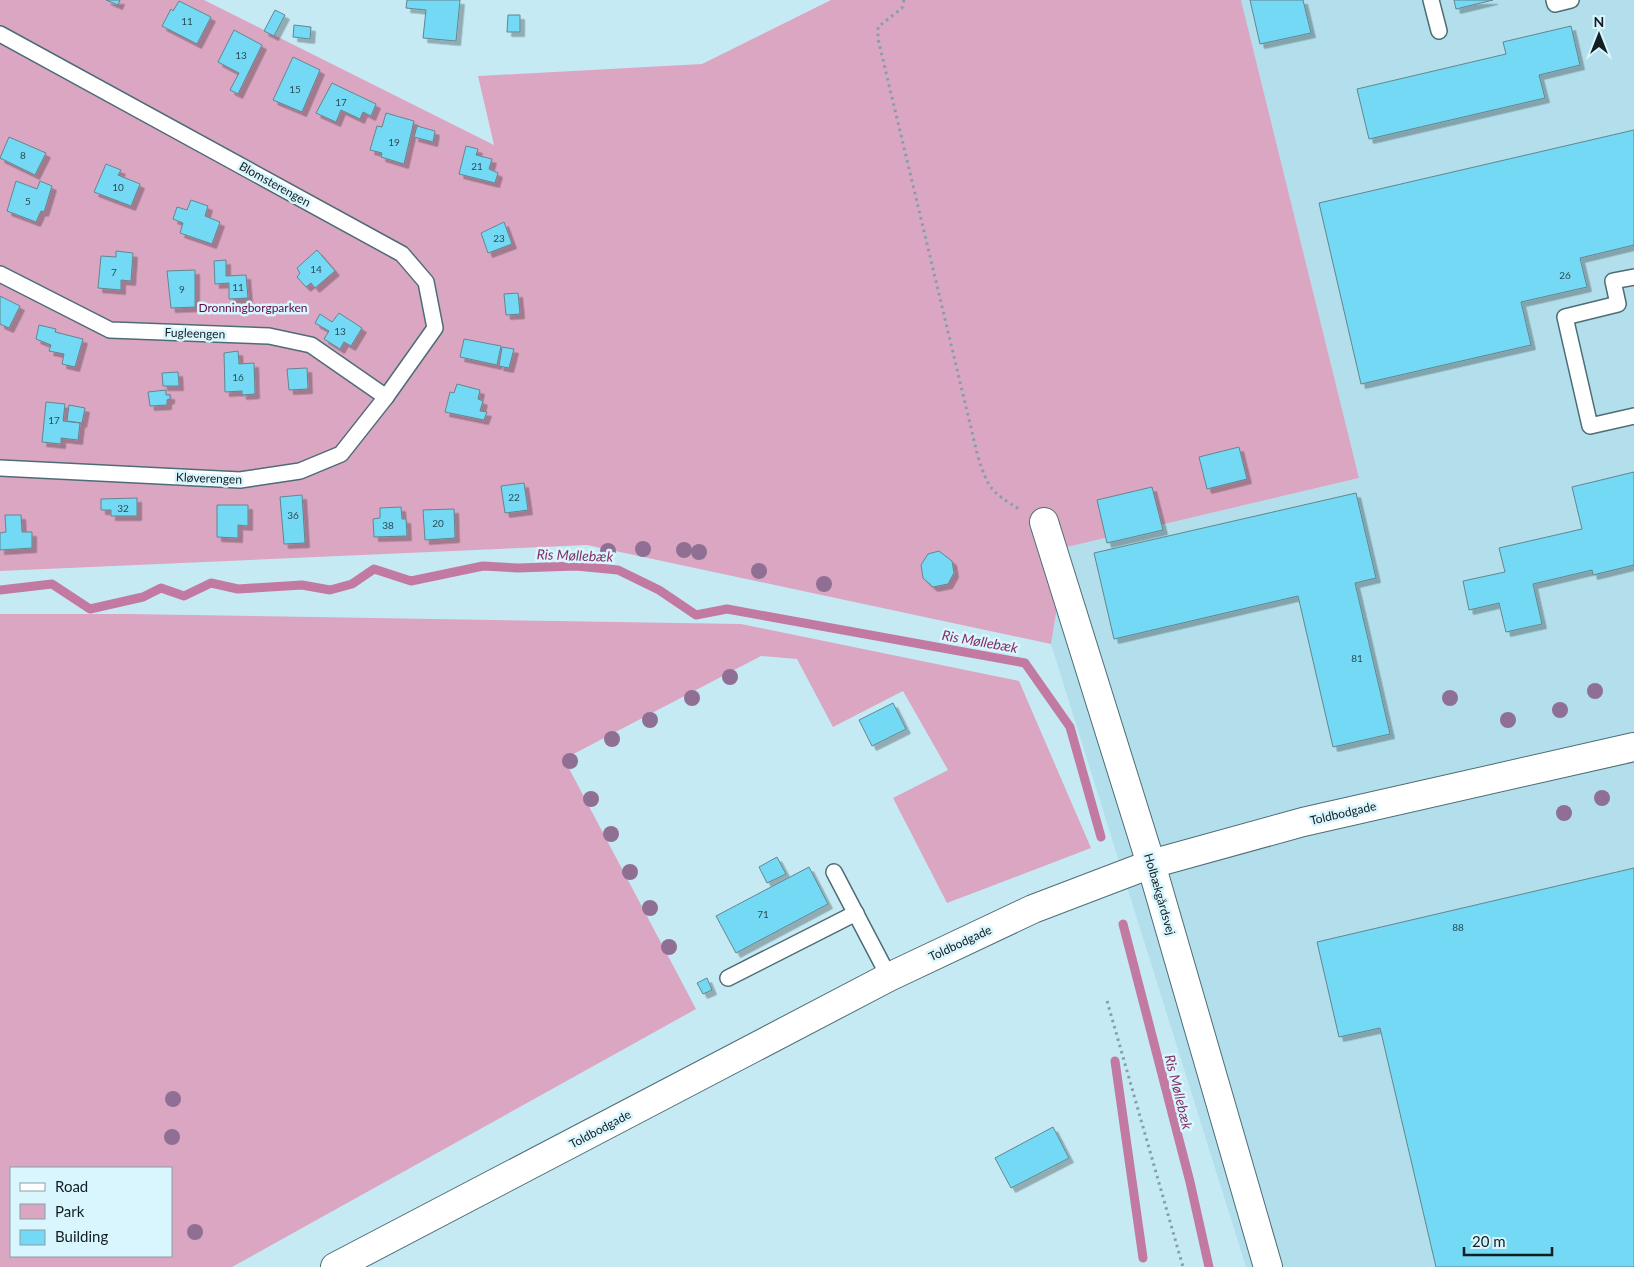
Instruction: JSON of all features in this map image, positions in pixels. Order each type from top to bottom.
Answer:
[{"type":"street","name":"Holbækgårdsvej","points":[[1044,522],[1151,864],[1268,1267]]},
{"type":"street","name":"Toldbodgade","points":[[336,1267],[889,977],[1033,909],[1151,864],[1303,822],[1634,747]]},
{"type":"lane","points":[[1431,0],[1439,31]]},
{"type":"lane","points":[[1554,0],[1555,4],[1571,0]]},
{"type":"lane","name":"Blomsterengen","points":[[0,34],[402,254],[426,282],[434,328],[386,397]]},
{"type":"lane","name":"Fugleengen","points":[[0,274],[110,330],[269,336],[311,345],[386,397]]},
{"type":"lane","points":[[1634,277],[1613,282],[1618,304],[1565,317],[1590,426],[1634,416]]},
{"type":"lane","name":"Kløverengen","points":[[0,468],[240,480],[300,471],[342,454],[386,397]]},
{"type":"lane","points":[[834,872],[889,977]]},
{"type":"lane","points":[[728,978],[856,913]]},
{"type":"path","points":[[904,0],[902,8],[880,23],[877,32],[978,457],[988,485],[1002,498],[1044,522]]},
{"type":"path","points":[[1107,1001],[1183,1267]]},
{"type":"shaded area","points":[[1241,0],[1634,0],[1634,1267],[1246,1267],[1051,644],[1067,547],[1359,478]]},
{"type":"green space","name":"Dronningborgparken","points":[[0,0],[204,0],[494,145],[478,76],[702,64],[831,0],[1241,0],[1359,478],[1067,547],[1051,644],[587,545],[0,571]]},
{"type":"green space","points":[[0,614],[129,614],[741,624],[1019,681],[1091,848],[947,903],[893,798],[948,770],[903,691],[833,727],[797,659],[761,656],[564,759],[696,1009],[232,1267],[0,1267]]},
{"type":"building","points":[[106,0],[120,0],[118,5]]},
{"type":"building","points":[[407,0],[460,0],[456,41],[423,38],[426,10],[406,8]]},
{"type":"building","points":[[1250,0],[1303,0],[1311,33],[1260,44]]},
{"type":"building","points":[[1454,0],[1493,0],[1456,9]]},
{"type":"building","points":[[179,1],[211,17],[197,44],[162,26],[171,9],[173,11]]},
{"type":"building","points":[[275,10],[285,15],[274,36],[264,31]]},
{"type":"building","points":[[508,15],[520,15],[520,32],[507,32]]},
{"type":"building","points":[[294,25],[311,27],[310,39],[293,37]]},
{"type":"building","points":[[1571,26],[1580,65],[1539,75],[1545,98],[1369,139],[1357,89],[1506,54],[1503,42]]},
{"type":"building","points":[[234,30],[262,45],[238,94],[230,90],[239,73],[218,62]]},
{"type":"building","points":[[293,57],[320,70],[302,112],[273,100]]},
{"type":"building","points":[[332,83],[376,104],[371,116],[363,112],[360,119],[341,110],[336,122],[316,113]]},
{"type":"building","points":[[386,113],[414,121],[404,164],[381,157],[382,153],[370,150],[377,126],[382,127]]},
{"type":"building","points":[[417,126],[435,131],[433,142],[414,137]]},
{"type":"building","points":[[1634,130],[1634,245],[1580,258],[1587,287],[1521,302],[1531,345],[1361,384],[1319,203]]},
{"type":"building","points":[[9,137],[46,153],[35,175],[0,158]]},
{"type":"building","points":[[466,146],[478,149],[476,155],[492,159],[489,169],[498,173],[495,183],[459,174]]},
{"type":"building","points":[[106,164],[121,170],[118,175],[140,184],[131,206],[94,192]]},
{"type":"building","points":[[16,181],[37,189],[40,181],[52,186],[44,212],[41,211],[36,222],[7,211]]},
{"type":"building","points":[[191,200],[208,206],[205,216],[220,222],[212,244],[180,233],[183,223],[173,219],[177,207],[187,210]]},
{"type":"building","points":[[504,222],[512,244],[488,253],[481,233]]},
{"type":"building","points":[[317,250],[335,271],[315,288],[311,283],[306,287],[297,277],[300,273],[297,268]]},
{"type":"building","points":[[116,251],[133,253],[131,281],[121,280],[121,290],[98,288],[101,256],[116,257]]},
{"type":"building","points":[[226,260],[226,276],[246,275],[248,298],[229,299],[229,283],[215,284],[214,261]]},
{"type":"building","points":[[195,270],[195,307],[171,308],[167,271]]},
{"type":"building","points":[[518,293],[520,314],[506,315],[504,294]]},
{"type":"building","points":[[0,296],[20,306],[9,328],[0,324]]},
{"type":"building","points":[[339,313],[362,328],[351,346],[344,342],[340,349],[324,339],[329,331],[315,323],[320,314],[332,322]]},
{"type":"building","points":[[39,325],[56,329],[55,332],[83,339],[75,367],[62,364],[64,354],[49,351],[51,345],[36,339]]},
{"type":"building","points":[[464,339],[501,346],[497,365],[460,357]]},
{"type":"building","points":[[502,347],[514,349],[509,368],[499,366]]},
{"type":"building","points":[[238,351],[239,364],[254,363],[255,394],[242,395],[242,391],[225,392],[224,353]]},
{"type":"building","points":[[307,368],[308,389],[289,390],[287,369]]},
{"type":"building","points":[[178,372],[179,386],[163,386],[162,373]]},
{"type":"building","points":[[457,384],[480,390],[478,399],[483,401],[480,411],[487,412],[484,420],[445,412],[450,392],[454,393]]},
{"type":"building","points":[[166,390],[166,395],[170,395],[167,405],[150,406],[148,392]]},
{"type":"building","points":[[46,402],[65,404],[63,421],[80,423],[78,440],[61,438],[61,444],[42,442]]},
{"type":"building","points":[[69,405],[85,408],[82,423],[67,421]]},
{"type":"building","points":[[1239,447],[1247,479],[1207,489],[1199,457]]},
{"type":"building","points":[[1634,472],[1634,565],[1593,575],[1592,570],[1533,584],[1542,624],[1506,632],[1499,603],[1469,610],[1463,581],[1505,572],[1499,548],[1582,529],[1572,487]]},
{"type":"building","points":[[524,483],[528,510],[505,513],[501,486]]},
{"type":"building","points":[[1152,487],[1163,530],[1107,543],[1097,500]]},
{"type":"building","points":[[1356,493],[1376,578],[1355,583],[1390,734],[1333,747],[1298,596],[1114,639],[1094,553]]},
{"type":"building","points":[[302,495],[305,543],[284,544],[280,497]]},
{"type":"building","points":[[137,498],[137,516],[111,516],[111,510],[101,510],[101,499]]},
{"type":"building","points":[[217,505],[248,505],[248,526],[238,525],[238,538],[217,537]]},
{"type":"building","points":[[401,507],[402,519],[406,519],[407,536],[374,537],[373,519],[380,518],[380,508]]},
{"type":"building","points":[[454,509],[455,538],[425,540],[423,510]]},
{"type":"building","points":[[5,515],[21,515],[22,532],[32,532],[32,548],[0,550],[0,533],[6,532]]},
{"type":"building","points":[[939,551],[952,561],[954,573],[948,584],[933,587],[923,578],[921,565],[928,554]]},
{"type":"building","points":[[893,703],[906,729],[872,746],[859,720]]},
{"type":"building","points":[[777,857],[786,874],[767,883],[759,867]]},
{"type":"building","points":[[809,867],[828,904],[736,953],[716,916]]},
{"type":"building","points":[[1634,868],[1634,1267],[1436,1267],[1380,1028],[1339,1037],[1317,942]]},
{"type":"building","points":[[707,978],[712,990],[703,994],[697,983]]},
{"type":"building","points":[[1053,1127],[1069,1158],[1011,1188],[995,1158]]},
{"type":"waterway","name":"Ris Møllebæk","points":[[0,590],[52,584],[90,609],[143,597],[161,588],[184,596],[211,583],[238,589],[302,585],[330,590],[352,584],[374,569],[411,581],[483,566],[518,568],[576,566],[618,570],[659,590],[696,615],[727,609],[1025,663],[1070,727],[1101,837]]},
{"type":"waterway","name":"Ris Møllebæk","points":[[1123,924],[1190,1182],[1209,1267]]},
{"type":"waterway","points":[[1115,1061],[1143,1258]]}]
